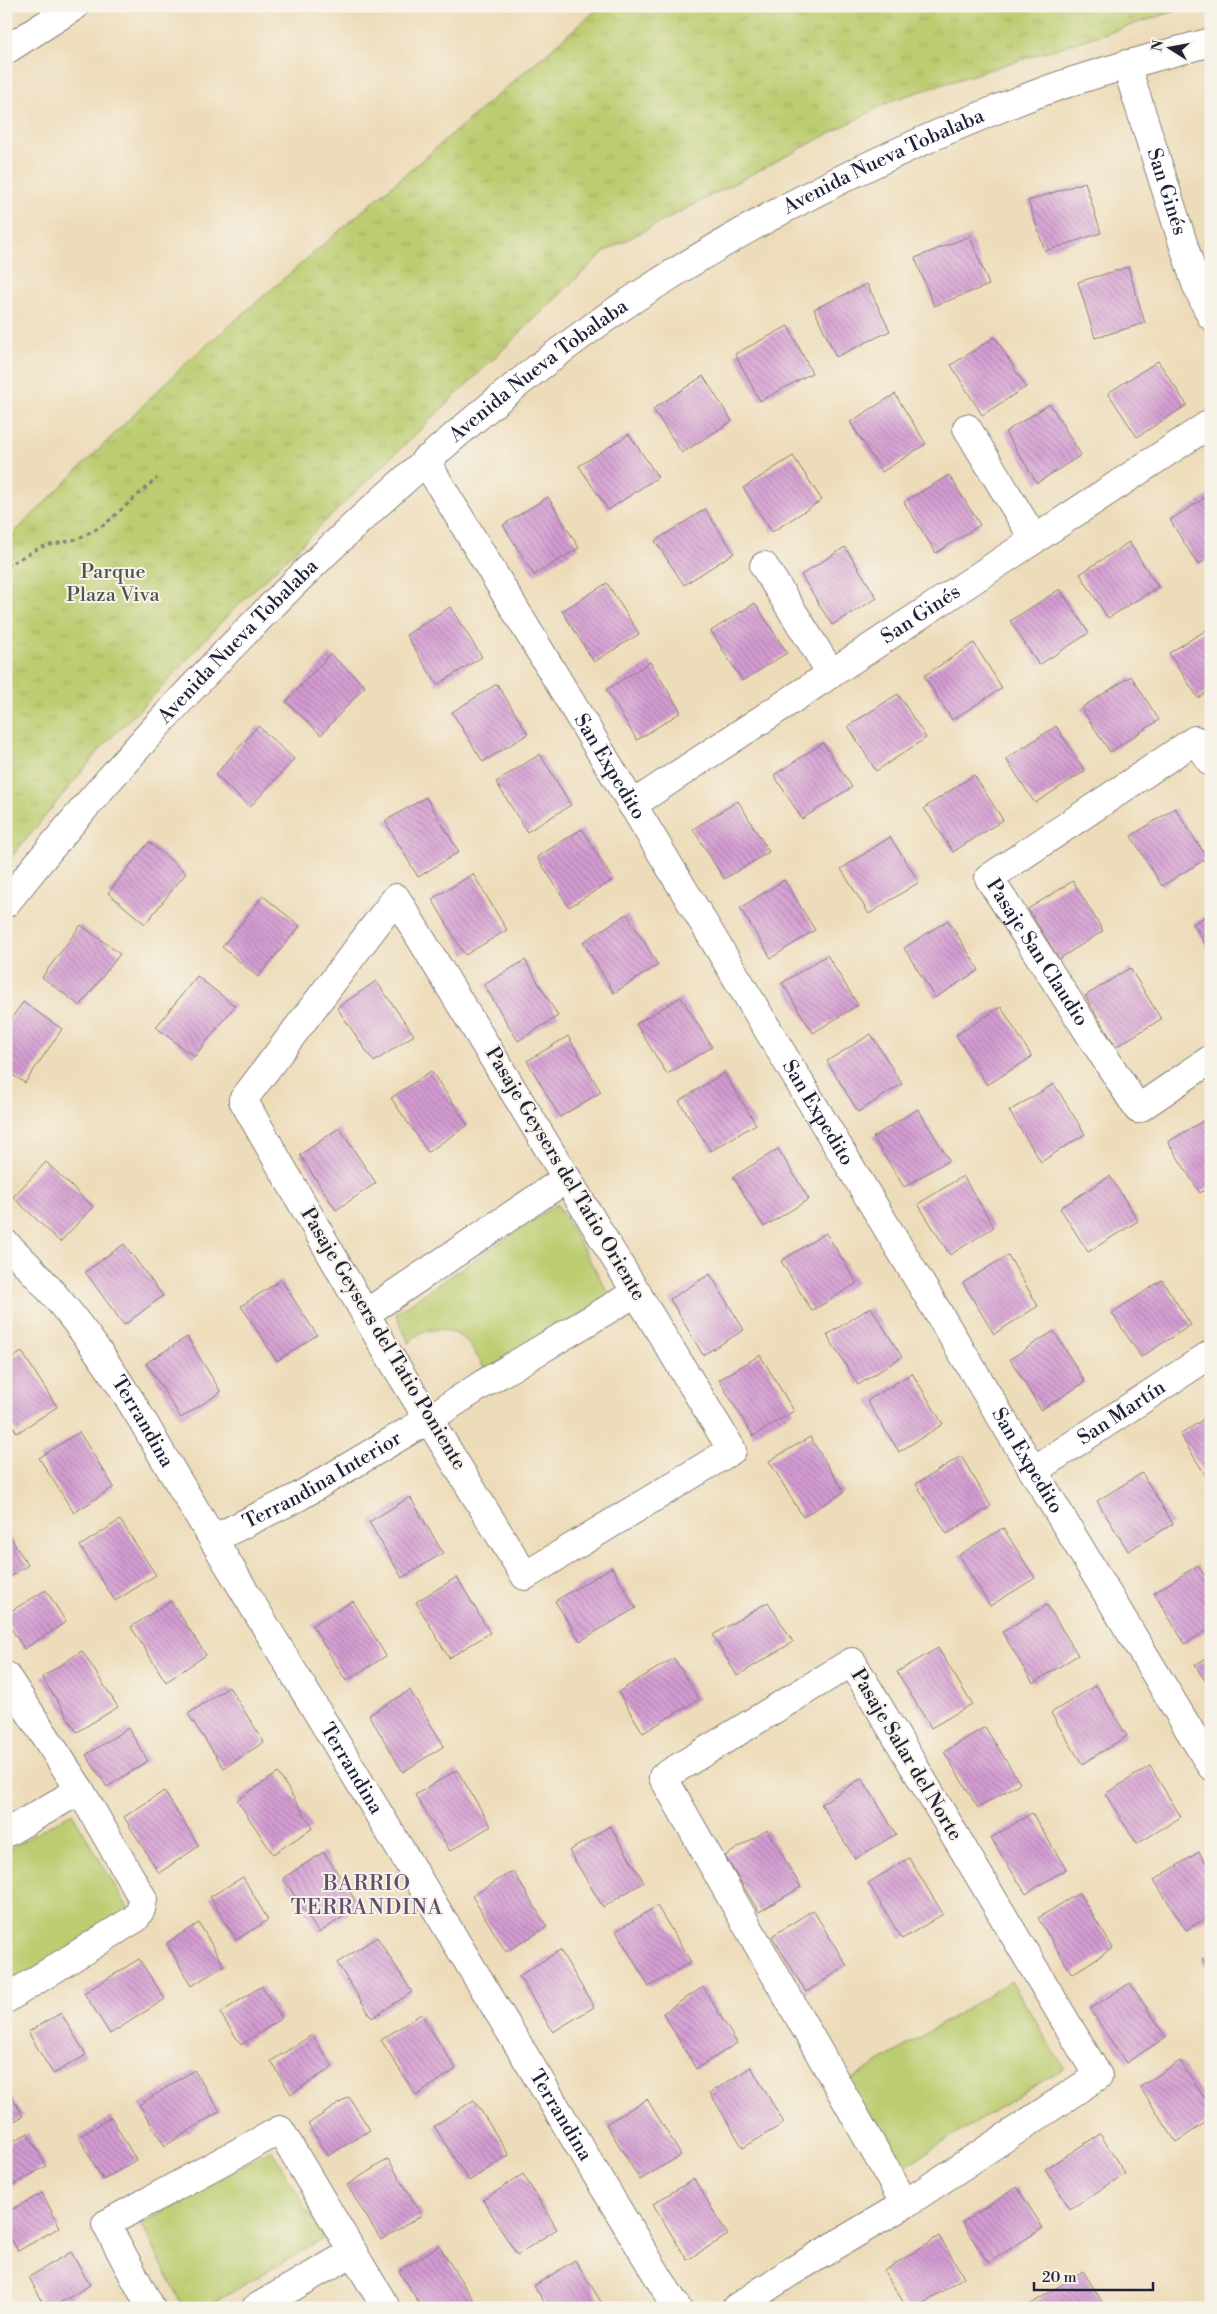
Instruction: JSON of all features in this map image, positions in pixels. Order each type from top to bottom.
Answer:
[{"type":"street","points":[[6,50],[75,6]]},
{"type":"street","name":"Avenida Nueva Tobalaba","points":[[6,903],[74,819],[222,656],[322,556],[425,460],[501,396],[564,348],[629,302],[713,249],[790,205],[872,164],[955,127],[1039,93],[1126,64],[1211,42]]},
{"type":"street","name":"San Ginés","points":[[1126,64],[1196,284],[1211,316]]},
{"type":"street","name":"San Ginés","points":[[632,805],[1211,423]]},
{"type":"street","points":[[967,428],[1034,540]]},
{"type":"street","name":"San Expedito","points":[[425,460],[1211,1766]]},
{"type":"street","points":[[764,566],[831,673]]},
{"type":"street","name":"Pasaje San Claudio","points":[[1211,762],[1195,740],[989,878],[1138,1109],[1211,1059]]},
{"type":"street","name":"Pasaje Geysers del Tatio Oriente","points":[[243,1100],[396,898],[732,1450],[525,1576]]},
{"type":"street","name":"Pasaje Geysers del Tatio Poniente","points":[[243,1100],[365,1314],[525,1576]]},
{"type":"street","points":[[365,1314],[567,1178]]},
{"type":"street","name":"Terrandina","points":[[6,1244],[68,1311],[102,1356],[133,1403],[677,2308]]},
{"type":"street","name":"Terrandina Interior","points":[[213,1538],[298,1497],[637,1292]]},
{"type":"street","name":"San Martín","points":[[1033,1471],[1211,1354]]},
{"type":"street","name":"Pasaje Salar del Norte","points":[[736,2308],[789,2273],[905,2204],[1098,2076],[852,1662],[663,1777],[905,2204]]},
{"type":"street","points":[[6,1676],[80,1790],[143,1899],[141,1909],[136,1918],[6,1999]]},
{"type":"street","points":[[6,1834],[80,1790]]},
{"type":"street","points":[[150,2308],[106,2224],[280,2130],[386,2308]]},
{"type":"street","points":[[256,2308],[353,2252]]},
{"type":"path","points":[[6,566],[41,547],[77,539],[104,525],[156,478]]},
{"type":"green space","name":"Parque Plaza Viva","points":[[601,6],[1192,6],[893,100],[604,252],[225,618],[159,690],[102,747],[6,864],[6,541],[187,362]]},
{"type":"green space","points":[[557,1204],[611,1297],[486,1371],[465,1340],[451,1331],[424,1331],[418,1334],[409,1344],[396,1313]]},
{"type":"green space","points":[[72,1813],[131,1913],[6,1987],[6,1851]]},
{"type":"green space","points":[[1011,1981],[1064,2068],[900,2169],[847,2082]]},
{"type":"green space","points":[[271,2149],[324,2238],[205,2308],[183,2308],[142,2224]]},
{"type":"building","points":[[1085,182],[1101,233],[1045,251],[1028,201]]},
{"type":"building","points":[[970,236],[989,285],[934,306],[915,258]]},
{"type":"building","points":[[1128,267],[1145,323],[1095,338],[1078,282]]},
{"type":"building","points":[[867,284],[890,331],[836,357],[814,309]]},
{"type":"building","points":[[788,326],[812,373],[760,401],[735,354]]},
{"type":"building","points":[[995,337],[1026,387],[982,415],[951,365]]},
{"type":"building","points":[[1158,361],[1187,405],[1137,437],[1108,393]]},
{"type":"building","points":[[703,376],[732,421],[682,453],[653,409]]},
{"type":"building","points":[[895,394],[926,444],[882,472],[850,422]]},
{"type":"building","points":[[1050,404],[1081,455],[1037,483],[1005,432]]},
{"type":"building","points":[[629,434],[658,477],[608,510],[579,466]]},
{"type":"building","points":[[793,456],[822,500],[772,532],[743,488]]},
{"type":"building","points":[[949,475],[980,525],[936,553],[904,502]]},
{"type":"building","points":[[1211,494],[1211,556],[1198,565],[1170,520]]},
{"type":"building","points":[[548,497],[579,548],[534,575],[503,525]]},
{"type":"building","points":[[705,509],[734,553],[684,585],[655,541]]},
{"type":"building","points":[[1129,542],[1158,587],[1108,618],[1080,574]]},
{"type":"building","points":[[845,547],[877,598],[832,625],[801,575]]},
{"type":"building","points":[[607,583],[639,634],[594,662],[562,611]]},
{"type":"building","points":[[1060,589],[1089,633],[1039,665],[1010,621]]},
{"type":"building","points":[[755,603],[787,653],[742,681],[711,631]]},
{"type":"building","points":[[450,607],[482,657],[437,685],[406,635]]},
{"type":"building","points":[[1211,627],[1211,689],[1198,698],[1169,653]]},
{"type":"building","points":[[974,643],[1002,688],[952,720],[924,676]]},
{"type":"building","points":[[330,654],[365,686],[321,735],[286,702]]},
{"type":"building","points":[[650,662],[681,712],[637,740],[606,690]]},
{"type":"building","points":[[1131,676],[1159,720],[1110,752],[1081,708]]},
{"type":"building","points":[[497,684],[528,734],[483,762],[452,712]]},
{"type":"building","points":[[898,694],[926,738],[876,771],[848,726]]},
{"type":"building","points":[[258,726],[294,759],[250,807],[215,775]]},
{"type":"building","points":[[1056,726],[1085,771],[1035,803],[1006,759]]},
{"type":"building","points":[[823,743],[852,787],[802,819],[774,775]]},
{"type":"building","points":[[540,754],[571,805],[527,832],[496,782]]},
{"type":"building","points":[[974,775],[1003,820],[953,852],[924,808]]},
{"type":"building","points":[[426,797],[459,852],[418,877],[385,821]]},
{"type":"building","points":[[738,801],[769,852],[724,879],[693,829]]},
{"type":"building","points":[[1175,808],[1207,858],[1162,886],[1131,836]]},
{"type":"building","points":[[582,829],[613,880],[569,907],[537,857]]},
{"type":"building","points":[[890,837],[919,882],[869,914],[841,869]]},
{"type":"building","points":[[149,842],[186,873],[145,924],[108,893]]},
{"type":"building","points":[[473,874],[507,930],[465,955],[432,899]]},
{"type":"building","points":[[784,880],[815,930],[771,958],[740,908]]},
{"type":"building","points":[[1073,881],[1103,931],[1059,959],[1028,909]]},
{"type":"building","points":[[263,896],[300,926],[258,977],[222,947]]},
{"type":"building","points":[[1211,913],[1211,953],[1193,924]]},
{"type":"building","points":[[627,914],[658,965],[614,993],[583,942]]},
{"type":"building","points":[[948,920],[979,970],[935,998],[904,948]]},
{"type":"building","points":[[81,925],[120,954],[80,1006],[42,977]]},
{"type":"building","points":[[827,955],[858,1005],[813,1033],[782,983]]},
{"type":"building","points":[[525,960],[558,1016],[518,1041],[484,985]]},
{"type":"building","points":[[1130,968],[1161,1019],[1116,1047],[1085,996]]},
{"type":"building","points":[[197,976],[235,1006],[194,1057],[156,1027]]},
{"type":"building","points":[[376,981],[414,1035],[374,1062],[337,1008]]},
{"type":"building","points":[[681,997],[712,1047],[667,1074],[636,1024]]},
{"type":"building","points":[[23,1002],[62,1029],[25,1083],[6,1070],[6,1026]]},
{"type":"building","points":[[1001,1007],[1032,1057],[987,1085],[956,1035]]},
{"type":"building","points":[[871,1034],[902,1084],[858,1112],[827,1061]]},
{"type":"building","points":[[568,1036],[601,1092],[560,1117],[527,1061]]},
{"type":"building","points":[[431,1071],[468,1125],[428,1152],[391,1098]]},
{"type":"building","points":[[724,1073],[756,1124],[711,1151],[679,1101]]},
{"type":"building","points":[[1054,1084],[1085,1134],[1041,1162],[1009,1111]]},
{"type":"building","points":[[918,1109],[949,1160],[904,1187],[873,1137]]},
{"type":"building","points":[[1211,1116],[1211,1186],[1200,1193],[1168,1142]]},
{"type":"building","points":[[339,1128],[376,1183],[336,1210],[300,1155]]},
{"type":"building","points":[[778,1149],[809,1199],[764,1227],[733,1177]]},
{"type":"building","points":[[46,1162],[93,1207],[60,1242],[13,1197]]},
{"type":"building","points":[[963,1176],[994,1227],[950,1255],[918,1204]]},
{"type":"building","points":[[1110,1176],[1138,1221],[1088,1252],[1060,1208]]},
{"type":"building","points":[[826,1233],[857,1283],[812,1311],[781,1261]]},
{"type":"building","points":[[124,1244],[163,1296],[124,1325],[85,1272]]},
{"type":"building","points":[[1008,1255],[1038,1306],[994,1334],[963,1283]]},
{"type":"building","points":[[710,1274],[744,1330],[703,1355],[670,1299]]},
{"type":"building","points":[[281,1280],[317,1335],[277,1361],[241,1306]]},
{"type":"building","points":[[1162,1280],[1191,1325],[1141,1357],[1112,1313]]},
{"type":"building","points":[[871,1307],[902,1357],[858,1385],[827,1335]]},
{"type":"building","points":[[1054,1331],[1085,1382],[1041,1410],[1010,1359]]},
{"type":"building","points":[[187,1337],[221,1392],[181,1418],[146,1363]]},
{"type":"building","points":[[22,1352],[57,1407],[17,1433],[6,1416],[6,1362]]},
{"type":"building","points":[[760,1355],[794,1411],[753,1436],[719,1380]]},
{"type":"building","points":[[912,1373],[943,1424],[899,1452],[867,1401]]},
{"type":"building","points":[[1211,1414],[1211,1477],[1208,1479],[1180,1435]]},
{"type":"building","points":[[79,1432],[114,1487],[74,1513],[39,1458]]},
{"type":"building","points":[[810,1437],[844,1492],[803,1517],[769,1461]]},
{"type":"building","points":[[961,1456],[991,1506],[947,1534],[916,1484]]},
{"type":"building","points":[[1142,1473],[1173,1524],[1128,1551],[1097,1501]]},
{"type":"building","points":[[410,1497],[443,1553],[402,1578],[369,1522]]},
{"type":"building","points":[[120,1520],[156,1575],[115,1601],[80,1546]]},
{"type":"building","points":[[1003,1528],[1035,1578],[990,1606],[959,1555]]},
{"type":"building","points":[[6,1531],[28,1565],[6,1580]]},
{"type":"building","points":[[1198,1565],[1211,1586],[1211,1628],[1185,1644],[1154,1593]]},
{"type":"building","points":[[612,1567],[636,1608],[580,1641],[555,1601]]},
{"type":"building","points":[[457,1577],[490,1633],[449,1658],[416,1602]]},
{"type":"building","points":[[46,1590],[66,1622],[24,1649],[6,1620],[6,1614]]},
{"type":"building","points":[[171,1601],[206,1655],[166,1682],[131,1627]]},
{"type":"building","points":[[353,1601],[386,1656],[346,1681],[312,1625]]},
{"type":"building","points":[[768,1602],[793,1642],[737,1676],[713,1635]]},
{"type":"building","points":[[1047,1605],[1078,1655],[1033,1683],[1002,1632]]},
{"type":"building","points":[[938,1648],[972,1704],[931,1728],[897,1672]]},
{"type":"building","points":[[82,1651],[118,1707],[77,1732],[42,1677]]},
{"type":"building","points":[[1211,1655],[1211,1690],[1195,1665]]},
{"type":"building","points":[[674,1658],[699,1699],[643,1733],[618,1692]]},
{"type":"building","points":[[1096,1685],[1127,1736],[1082,1764],[1051,1713]]},
{"type":"building","points":[[229,1687],[264,1742],[224,1768],[188,1714]]},
{"type":"building","points":[[410,1690],[444,1746],[403,1772],[369,1715]]},
{"type":"building","points":[[985,1727],[1020,1783],[978,1808],[944,1752]]},
{"type":"building","points":[[128,1728],[148,1761],[107,1787],[86,1755]]},
{"type":"building","points":[[1150,1766],[1181,1817],[1137,1844],[1105,1794]]},
{"type":"building","points":[[457,1770],[491,1826],[450,1851],[415,1795]]},
{"type":"building","points":[[278,1773],[313,1828],[273,1854],[237,1800]]},
{"type":"building","points":[[862,1778],[896,1834],[855,1859],[821,1804]]},
{"type":"building","points":[[164,1791],[199,1846],[159,1873],[124,1817]]},
{"type":"building","points":[[1032,1813],[1066,1869],[1026,1894],[991,1838]]},
{"type":"building","points":[[610,1826],[644,1882],[603,1907],[569,1851]]},
{"type":"building","points":[[767,1830],[801,1887],[759,1912],[725,1856]]},
{"type":"building","points":[[324,1852],[359,1906],[319,1933],[283,1878]]},
{"type":"building","points":[[1199,1852],[1211,1871],[1211,1915],[1186,1930],[1154,1880]]},
{"type":"building","points":[[909,1858],[943,1914],[902,1939],[868,1883]]},
{"type":"building","points":[[513,1871],[547,1927],[506,1952],[472,1896]]},
{"type":"building","points":[[243,1877],[268,1920],[236,1940],[210,1897]]},
{"type":"building","points":[[1079,1893],[1113,1948],[1072,1974],[1038,1918]]},
{"type":"building","points":[[657,1906],[691,1962],[649,1987],[616,1931]]},
{"type":"building","points":[[813,1910],[847,1966],[806,1992],[772,1936]]},
{"type":"building","points":[[199,1923],[224,1966],[191,1986],[167,1943]]},
{"type":"building","points":[[377,1937],[412,1992],[372,2018],[337,1963]]},
{"type":"building","points":[[560,1950],[594,2007],[553,2032],[519,1976]]},
{"type":"building","points":[[1211,1954],[1211,1973],[1202,1959]]},
{"type":"building","points":[[139,1959],[165,1999],[110,2034],[84,1993]]},
{"type":"building","points":[[1130,1983],[1166,2037],[1126,2063],[1090,2009]]},
{"type":"building","points":[[262,1986],[282,2018],[241,2045],[220,2013]]},
{"type":"building","points":[[703,1987],[737,2043],[696,2069],[663,2013]]},
{"type":"building","points":[[61,2013],[86,2055],[53,2074],[28,2032]]},
{"type":"building","points":[[421,2014],[456,2069],[416,2096],[381,2040]]},
{"type":"building","points":[[312,2035],[333,2067],[291,2094],[271,2061]]},
{"type":"building","points":[[1180,2061],[1211,2108],[1211,2119],[1176,2142],[1140,2087]]},
{"type":"building","points":[[751,2067],[784,2123],[743,2148],[710,2093]]},
{"type":"building","points":[[194,2070],[220,2111],[165,2146],[139,2105]]},
{"type":"building","points":[[6,2087],[23,2116],[6,2126]]},
{"type":"building","points":[[349,2097],[370,2130],[328,2156],[308,2124]]},
{"type":"building","points":[[647,2099],[681,2155],[640,2180],[606,2124]]},
{"type":"building","points":[[474,2100],[509,2155],[469,2181],[434,2126]]},
{"type":"building","points":[[111,2117],[136,2160],[103,2180],[79,2137]]},
{"type":"building","points":[[28,2133],[46,2166],[6,2189],[6,2145]]},
{"type":"building","points":[[1100,2134],[1125,2174],[1070,2209],[1045,2169]]},
{"type":"building","points":[[388,2159],[422,2215],[381,2240],[347,2185]]},
{"type":"building","points":[[523,2174],[557,2229],[517,2255],[483,2200]]},
{"type":"building","points":[[694,2179],[728,2235],[687,2260],[653,2204]]},
{"type":"building","points":[[1017,2187],[1043,2228],[988,2263],[962,2223]]},
{"type":"building","points":[[42,2193],[60,2227],[18,2251],[6,2230],[6,2213]]},
{"type":"building","points":[[939,2236],[964,2277],[916,2308],[907,2308],[884,2271]]},
{"type":"building","points":[[439,2246],[474,2301],[463,2308],[422,2308],[399,2271]]},
{"type":"building","points":[[71,2252],[90,2285],[51,2308],[46,2308],[29,2277]]},
{"type":"building","points":[[575,2260],[605,2308],[548,2308],[534,2286]]},
{"type":"building","points":[[1083,2271],[1106,2308],[1029,2308],[1028,2306]]},
{"type":"district","name":"BARRIO TERRANDINA","points":[[367,1896]]}]
